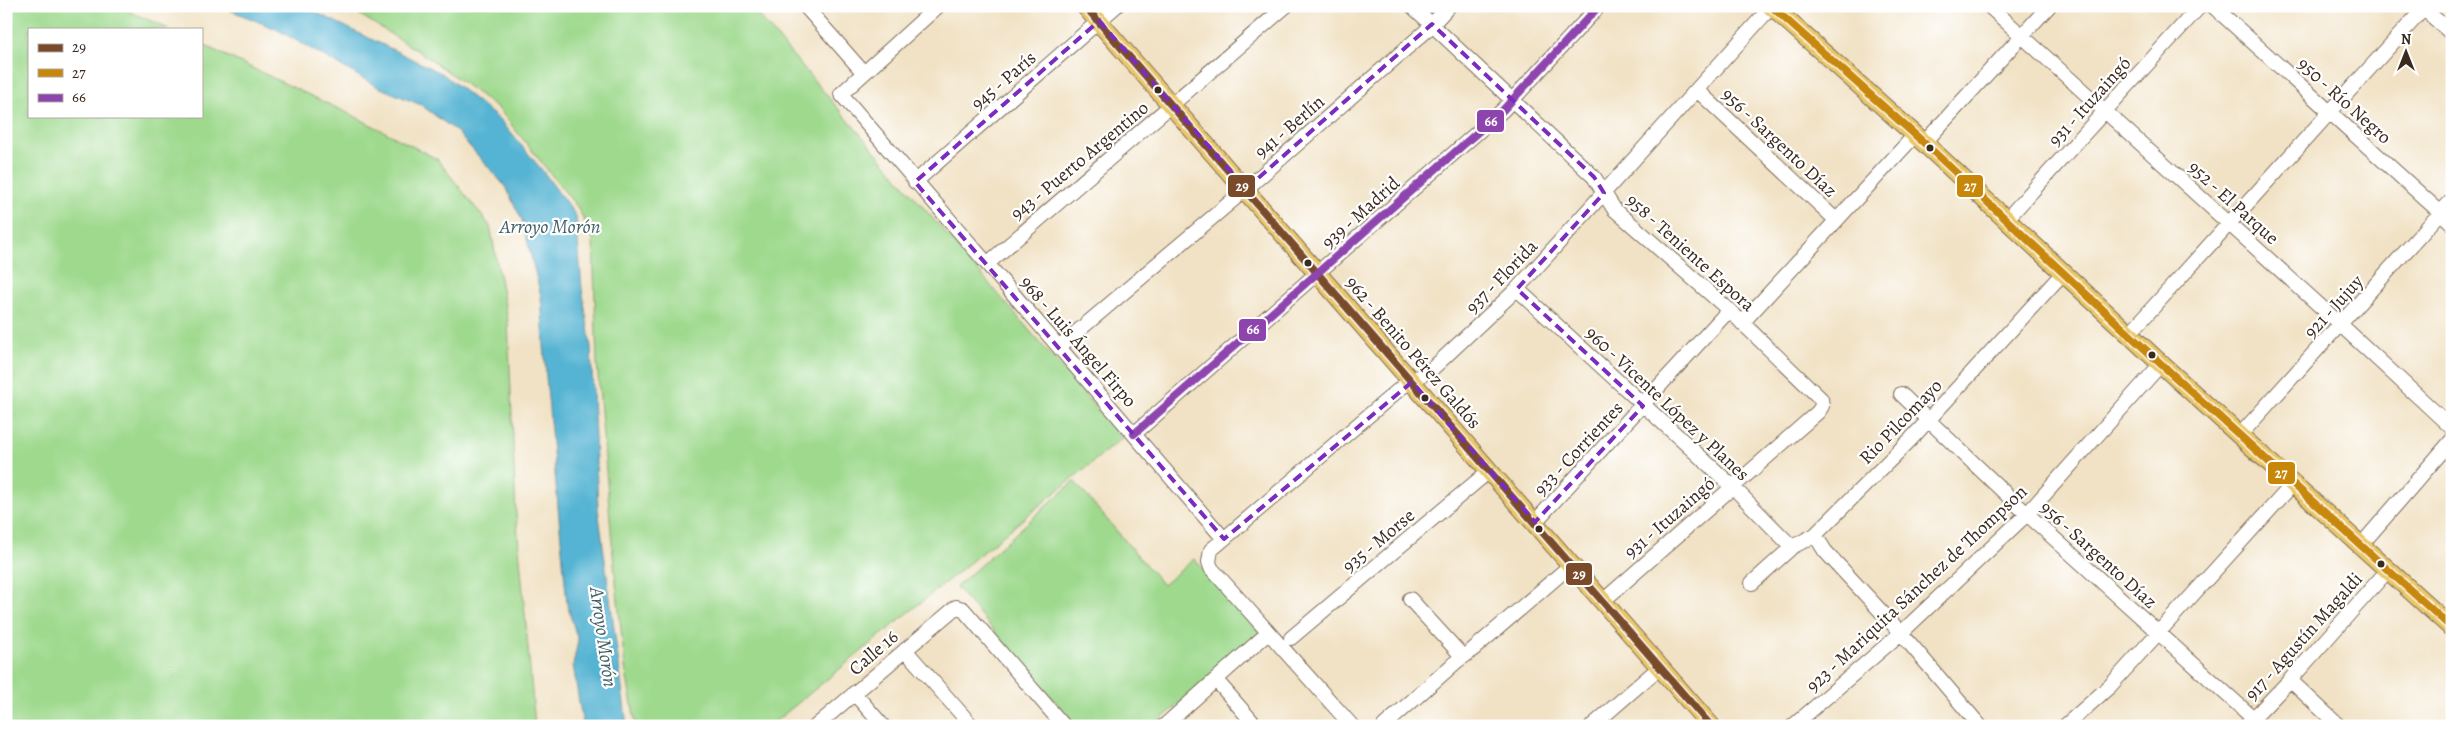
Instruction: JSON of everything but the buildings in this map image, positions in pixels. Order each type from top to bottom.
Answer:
[{"type":"main road","name":"962 - Benito Pérez Galdós","points":[[1085,6],[1711,726]]},
{"type":"main road","points":[[1772,7],[1919,139],[2161,364],[2452,628]]},
{"type":"street","points":[[805,6],[863,72],[938,6]]},
{"type":"street","name":"945 - París","points":[[916,182],[1116,6]]},
{"type":"street","name":"943 - Puerto Argentino","points":[[987,264],[1286,6]]},
{"type":"street","name":"958 - Teniente Espora","points":[[1412,6],[1594,177],[1614,209],[1729,310],[1821,399]]},
{"type":"street","name":"941 - Berlín","points":[[1059,347],[1246,190],[1432,24],[1449,6]]},
{"type":"street","name":"939 - Madrid","points":[[1134,434],[1319,274],[1512,101],[1599,6]]},
{"type":"street","name":"952 - El Parque","points":[[1989,6],[2341,324],[2452,428]]},
{"type":"street","points":[[1742,323],[1836,220],[2022,37],[2049,6]]},
{"type":"street","name":"931 - Ituzaingó","points":[[2006,220],[2200,6]]},
{"type":"street","name":"950 - Río Negro","points":[[2213,6],[2452,222]]},
{"type":"street","name":"937 - Florida","points":[[1224,539],[1402,387],[1433,368],[1517,289],[1772,7]]},
{"type":"street","points":[[2129,334],[2331,113],[2424,7],[2452,34]]},
{"type":"street","name":"968 - Luis Ángel Firpo","points":[[863,72],[841,94],[1224,539]]},
{"type":"street","name":"956 - Sargento Díaz","points":[[1698,90],[1836,220]]},
{"type":"street","name":"921 - Jujuy","points":[[2240,435],[2452,200]]},
{"type":"street","name":"Rio Pilcomayo","points":[[1752,582],[1792,547],[1814,535],[1928,421],[2063,273]]},
{"type":"street","name":"960 - Vicente López y Planes","points":[[1517,289],[1732,486],[1792,547]]},
{"type":"street","name":"933 - Corrientes","points":[[1535,522],[1729,310]]},
{"type":"street","name":"923 - Mariquita Sánchez de Thompson","points":[[1793,726],[1901,633],[2027,514],[2161,364]]},
{"type":"street","name":"956 - Sargento Díaz","points":[[1901,394],[2027,514],[2158,633],[2249,722]]},
{"type":"street","name":"931 - Ituzaingó","points":[[1603,601],[1818,412],[1822,406],[1821,399]]},
{"type":"street","name":"917 - Agustín Magaldi","points":[[2361,545],[2452,440]]},
{"type":"street","name":"935 - Morse","points":[[1291,638],[1489,471]]},
{"type":"street","points":[[2065,726],[2110,686],[2293,484]]},
{"type":"street","points":[[1814,535],[1825,551],[1901,633],[1980,726]]},
{"type":"street","points":[[1224,539],[1211,550],[1209,562],[1211,568],[1352,726]]},
{"type":"street","points":[[1384,726],[1571,565]]},
{"type":"street","name":"917 - Agustín Magaldi","points":[[2249,722],[2290,680],[2388,570]]},
{"type":"street","points":[[1410,599],[1463,657]]},
{"type":"street","name":"Calle 16","points":[[816,726],[956,607],[963,609],[1064,726]]},
{"type":"street","points":[[1165,725],[1268,633]]},
{"type":"street","points":[[905,650],[972,726]]},
{"type":"street","points":[[1592,726],[1660,668]]},
{"type":"street","points":[[1216,680],[1256,726]]},
{"type":"street","points":[[2290,680],[2339,726]]},
{"type":"street","points":[[854,693],[883,726]]},
{"type":"highlighted area","points":[[1099,21],[1246,189],[1432,24],[1594,177],[1604,193],[1517,289],[1643,406],[1535,522],[1412,382],[1224,539],[915,182]]},
{"type":"green space","points":[[6,6],[117,6],[167,28],[28,28],[28,118],[202,118],[202,44],[358,118],[437,159],[490,226],[508,321],[516,514],[535,726],[6,726]]},
{"type":"green space","points":[[346,6],[750,6],[1122,438],[770,726],[636,726],[625,667],[613,554],[597,363],[593,239],[578,208],[498,108],[429,58]]},
{"type":"green space","points":[[1074,481],[1163,585],[1194,559],[1261,634],[1153,726],[1077,726],[956,587]]},
{"type":"water","name":"Arroyo Morón","points":[[220,6],[303,6],[443,74],[500,120],[542,170],[576,216],[582,288],[591,347],[598,508],[627,726],[583,726],[573,665],[578,641],[567,604],[546,377],[541,296],[522,220],[505,186],[456,131],[421,105],[378,87],[276,29]]},
{"type":"transit line","name":"29","points":[[1085,6],[1711,726]]},
{"type":"transit line","name":"66","points":[[1134,434],[1503,110],[1599,6]]},
{"type":"transit line","name":"27","points":[[1771,6],[1922,141],[2161,364],[2452,628]]}]
